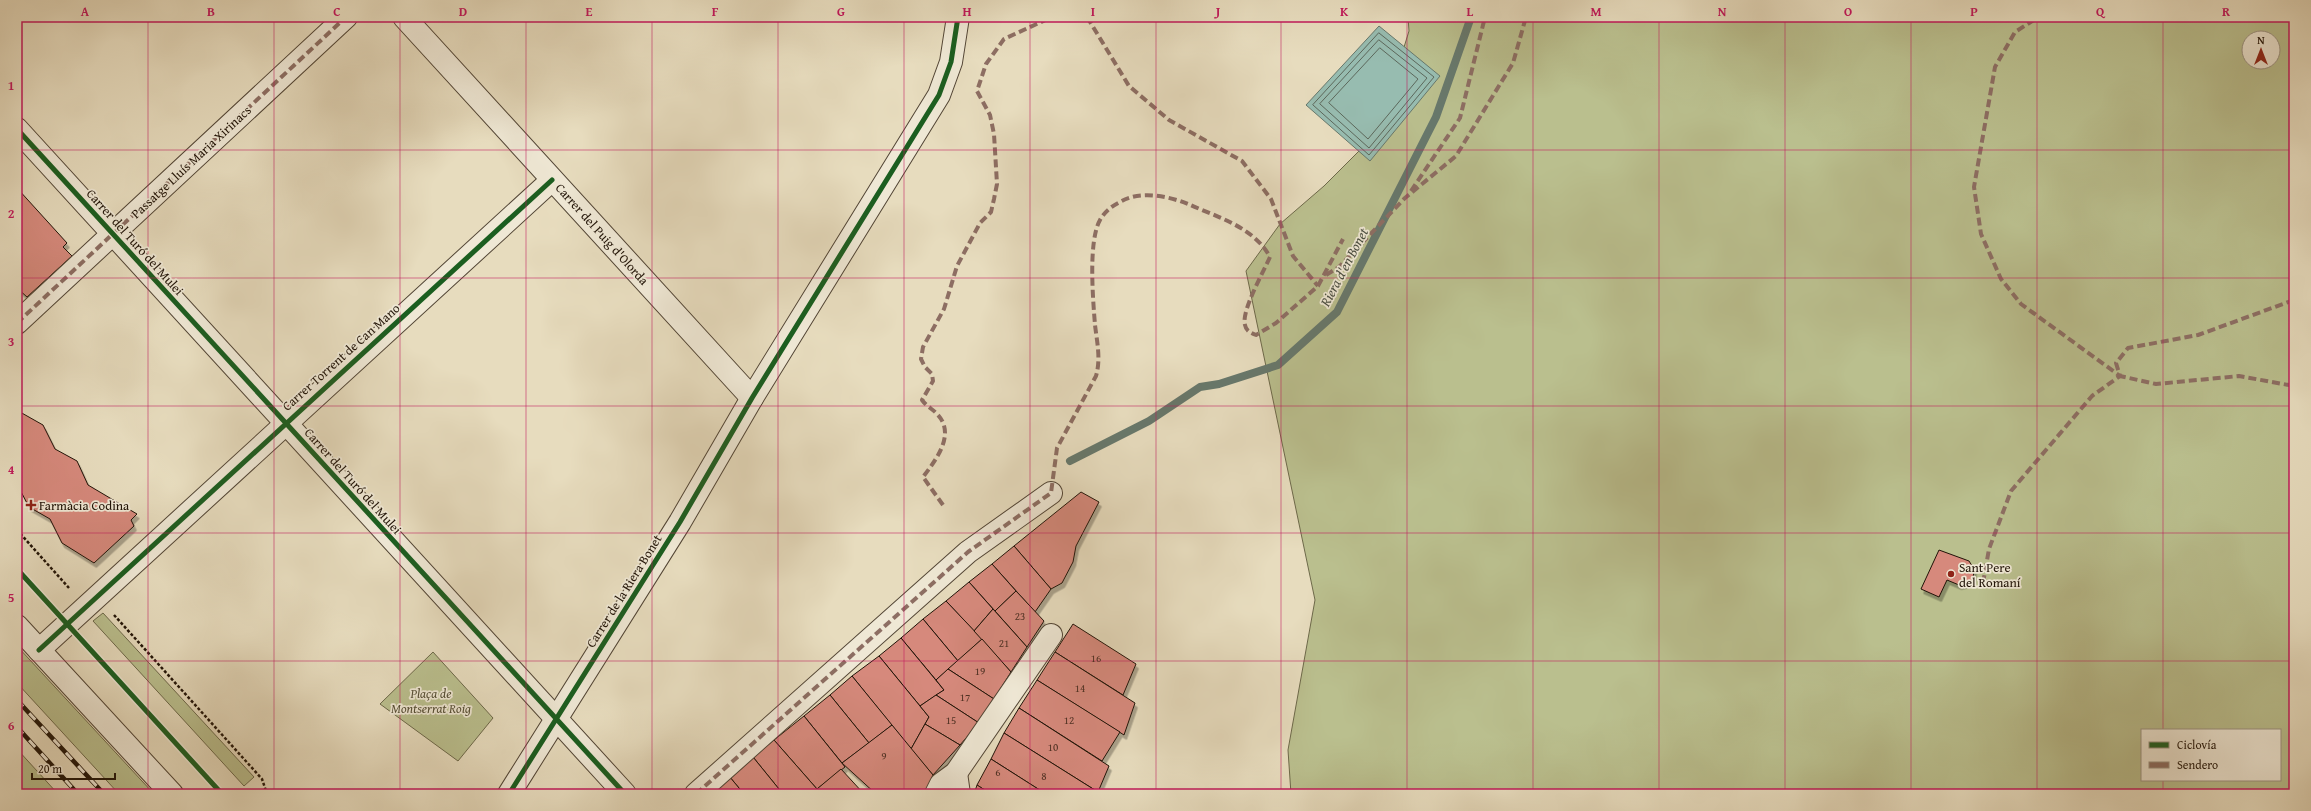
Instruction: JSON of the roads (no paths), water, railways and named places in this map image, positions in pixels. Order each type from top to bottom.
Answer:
[{"type":"street","name":"Passatge Lluís Maria Xirinacs","points":[[17,323],[346,17]]},
{"type":"street","name":"Carrer del Puig d'Olorda","points":[[404,17],[752,398]]},
{"type":"street","name":"Carrer de la Riera Bonet","points":[[509,794],[680,522],[752,398],[939,95],[951,62],[958,25],[958,17]]},
{"type":"street","name":"Carrer del Turó del Mulei","points":[[17,129],[625,794]]},
{"type":"street","name":"Carrer Torrent de Can Mano","points":[[39,650],[285,422],[552,180]]},
{"type":"street","points":[[696,794],[968,552],[1051,493]]},
{"type":"street","points":[[17,626],[172,794]]},
{"type":"street","points":[[936,794],[940,784],[958,784],[1051,635]]},
{"type":"water","points":[[1379,26],[1440,76],[1370,161],[1306,105]]},
{"type":"waterway","name":"Riera d'en Bonet","points":[[1070,461],[1149,421],[1200,387],[1219,384],[1278,365],[1337,312],[1436,117],[1471,17]]},
{"type":"railway","points":[[17,700],[104,794]]},
{"type":"railway","points":[[17,727],[78,794]]},
{"type":"place","name":"Farmàcia Codina","points":[[31,505]]},
{"type":"place","name":"Sant Pere del Romaní","points":[[1951,574]]},
{"type":"park label","name":"Plaça de Montserrat Roig","points":[[431,700]]}]
